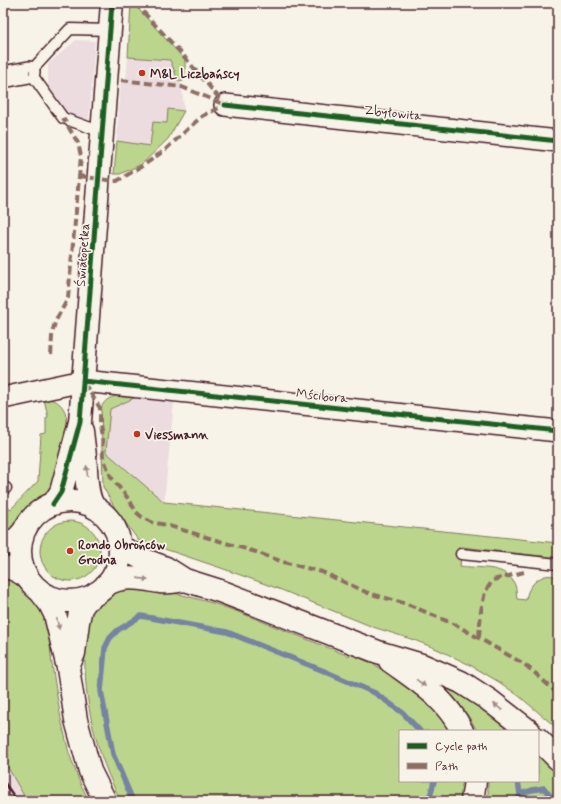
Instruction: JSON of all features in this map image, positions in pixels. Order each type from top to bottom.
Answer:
[{"type":"main road","name":"Światopełka","points":[[53,504],[61,492],[80,422],[112,3]]},
{"type":"main road","name":"Światopełka","points":[[80,422],[89,494],[91,502],[95,508]]},
{"type":"main road","points":[[35,586],[51,597],[68,600],[78,600],[101,589],[113,575],[117,566],[119,555],[119,544],[116,531],[105,515],[95,508],[73,502],[62,502],[44,508],[29,522],[21,540],[20,554],[24,571],[35,586],[48,601],[54,610],[68,668],[76,720],[90,771],[104,801]]},
{"type":"main road","points":[[119,544],[129,552],[166,568],[185,580],[220,591],[378,652],[422,665],[461,682],[489,700],[528,730]]},
{"type":"main road","points":[[68,668],[74,652],[81,608],[101,589],[112,581],[126,578],[161,582],[185,580]]},
{"type":"main road","points":[[378,652],[440,698],[451,712],[461,730]]},
{"type":"main road","points":[[539,740],[558,759]]},
{"type":"main road","points":[[472,801],[475,782]]},
{"type":"street","points":[[3,77],[29,72]]},
{"type":"street","name":"Zbyłowita","points":[[225,105],[558,141]]},
{"type":"street","name":"Mścibora","points":[[3,398],[83,381],[558,431]]},
{"type":"street","points":[[3,545],[16,539],[26,528]]},
{"type":"street","points":[[3,567],[26,576],[35,586]]},
{"type":"lane","points":[[102,132],[63,118],[29,72],[70,29],[110,30]]},
{"type":"lane","points":[[461,554],[558,564]]},
{"type":"shaded area","points":[[76,40],[95,41],[89,119],[68,117],[48,94],[48,64]]},
{"type":"shaded area","points":[[128,57],[170,60],[182,87],[184,111],[168,139],[115,161],[121,80],[126,79]]},
{"type":"shaded area","points":[[134,398],[174,402],[164,502],[106,452],[110,409]]},
{"type":"shaded area","points":[[3,759],[5,762],[27,801],[3,801]]},
{"type":"green space","points":[[131,3],[133,3],[185,60],[185,77],[183,81],[179,82],[170,60],[128,57]]},
{"type":"green space","points":[[168,109],[184,111],[168,139],[142,164],[120,174],[114,174],[117,141],[150,146],[153,122],[167,123]]},
{"type":"green space","points":[[117,396],[134,398],[110,409],[106,452],[164,502],[558,543],[558,558],[462,547],[460,566],[490,568],[504,573],[510,577],[515,585],[517,599],[526,600],[530,588],[538,579],[547,576],[558,576],[558,729],[519,696],[499,682],[472,666],[437,649],[373,627],[279,589],[138,540],[115,508],[103,487],[101,408],[107,400]]},
{"type":"green space","points":[[44,399],[50,399],[62,406],[67,419],[57,479],[46,496],[29,507],[13,527],[3,534],[3,502],[11,509],[38,481],[41,435],[46,434],[46,418],[48,417]]},
{"type":"green space","name":"Rondo Obrońców Grodna","points":[[70,521],[87,526],[95,534],[100,551],[95,568],[87,576],[70,581],[53,576],[45,568],[40,551],[45,534],[53,526]]},
{"type":"green space","points":[[3,576],[16,582],[43,611],[49,631],[55,684],[69,753],[80,783],[89,801],[27,801],[3,759]]},
{"type":"green space","points":[[123,588],[156,590],[183,595],[216,604],[349,656],[350,653],[398,678],[427,702],[440,716],[449,730],[399,730],[399,782],[464,782],[462,801],[121,801],[112,783],[98,746],[86,687],[85,647],[89,617],[93,608],[110,595]]},
{"type":"green space","points":[[443,686],[478,704],[513,730],[476,730],[470,718]]},
{"type":"green space","points":[[539,753],[558,773],[558,801],[486,801],[488,782],[539,782]]},
{"type":"waterway","points":[[133,801],[113,754],[101,691],[105,648],[110,638],[118,630],[141,616],[227,632],[324,671],[375,693],[403,713],[419,730]]},
{"type":"waterway","points":[[427,801],[434,782]]},
{"type":"waterway","points":[[518,782],[520,794],[518,801]]},
{"type":"waterway","points":[[520,794],[544,788],[554,801]]},
{"type":"railway","points":[[3,781],[17,801]]},
{"type":"marked path","points":[[135,3],[182,54],[225,105]]},
{"type":"marked path","points":[[121,80],[182,87],[223,104]]},
{"type":"marked path","points":[[79,176],[117,181],[144,165],[165,150],[202,116],[225,105]]},
{"type":"marked path","points":[[51,355],[54,326],[68,298],[81,156],[78,143],[63,118]]},
{"type":"marked path","points":[[84,383],[100,408],[103,457],[111,477],[130,501],[136,512],[142,517],[151,522],[166,525],[256,552],[283,562],[322,572],[368,593],[407,604],[456,625],[524,664],[558,694]]},
{"type":"marked path","points":[[479,637],[481,611],[485,592],[493,580],[524,572]]},
{"type":"cycle path","points":[[53,504],[61,492],[80,422],[112,3]]},
{"type":"cycle path","points":[[225,105],[558,141]]},
{"type":"cycle path","points":[[83,381],[558,431]]},
{"type":"place","name":"M&L Liczbańscy","points":[[142,73]]},
{"type":"place","name":"Viessmann","points":[[137,434]]},
{"type":"place","name":"Rondo Obrońców Grodna","points":[[70,551]]}]
